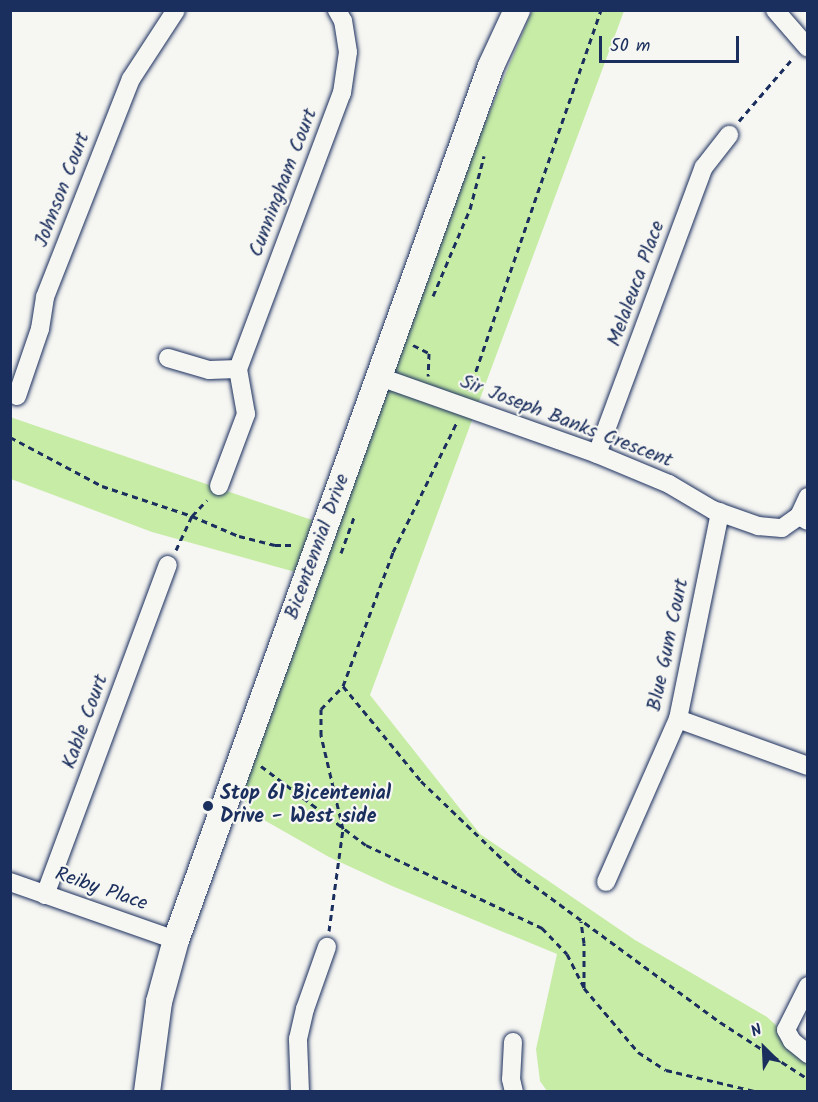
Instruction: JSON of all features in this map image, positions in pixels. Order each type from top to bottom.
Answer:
[{"type":"street","name":"Johnson Court","points":[[17,396],[40,329],[45,297],[131,79],[176,10]]},
{"type":"street","name":"Cunningham Court","points":[[238,369],[342,93],[348,52],[343,21],[337,10]]},
{"type":"street","name":"Bicentennial Drive","points":[[147,1092],[159,1002],[177,940],[491,66],[517,10]]},
{"type":"street","points":[[775,10],[806,47]]},
{"type":"street","name":"Melaleuca Place","points":[[597,454],[704,167],[729,135]]},
{"type":"street","points":[[168,358],[209,370],[238,369],[246,414],[219,486]]},
{"type":"street","name":"Sir Joseph Banks Crescent","points":[[380,377],[466,399],[669,484],[720,512],[758,526],[782,528],[803,519],[807,497]]},
{"type":"street","name":"Blue Gum Court","points":[[606,882],[678,719],[720,512]]},
{"type":"street","name":"Kable Court","points":[[45,895],[168,565]]},
{"type":"street","points":[[678,719],[807,766]]},
{"type":"street","name":"Reiby Place","points":[[10,882],[177,940]]},
{"type":"street","points":[[300,1092],[297,1039],[304,1009],[327,947]]},
{"type":"street","points":[[807,986],[786,1030],[792,1041],[807,1054]]},
{"type":"street","points":[[513,1042],[511,1079],[514,1092]]},
{"type":"path","points":[[327,947],[343,829],[321,735],[321,709],[343,686],[393,552],[466,399],[601,10]]},
{"type":"path","points":[[729,135],[748,107],[806,47]]},
{"type":"path","points":[[413,345],[429,353],[429,377]]},
{"type":"path","points":[[459,388],[466,399]]},
{"type":"path","points":[[10,437],[102,486],[192,516],[239,536],[275,545],[302,545],[317,550]]},
{"type":"path","points":[[168,565],[192,516],[219,486]]},
{"type":"path","points":[[343,686],[421,781],[517,873],[720,1022],[807,1079]]},
{"type":"path","points":[[257,763],[366,845],[542,928],[567,954],[584,988],[638,1052],[666,1070],[759,1092]]},
{"type":"path","points":[[581,920],[584,943],[584,988]]},
{"type":"green space","points":[[532,11],[624,11],[370,695],[480,834],[635,940],[767,1017],[807,1054],[807,1091],[547,1091],[540,1081],[536,1049],[557,954],[392,886],[329,857],[257,816],[232,786],[285,666],[481,132]]},
{"type":"green space","points":[[10,417],[312,520],[299,573],[152,532],[11,479]]},
{"type":"place","name":"Stop 61 Bicentenial Drive - West side","points":[[208,806]]}]
